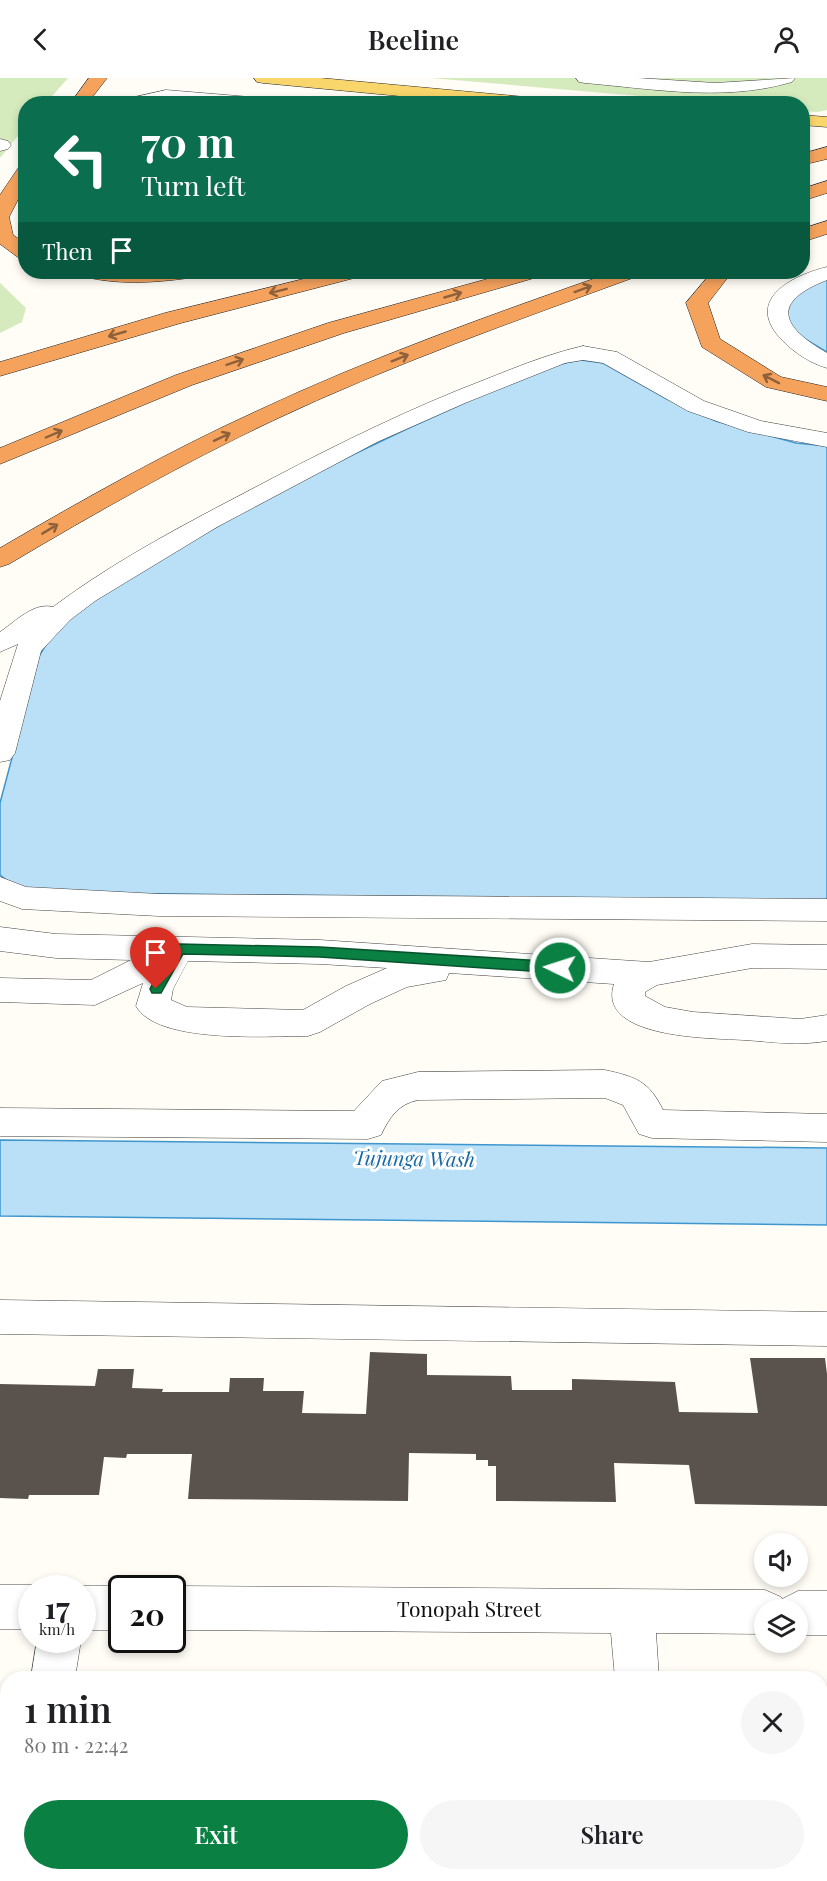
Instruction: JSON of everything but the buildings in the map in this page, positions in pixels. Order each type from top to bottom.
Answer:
[{"type":"highway","points":[[84,96],[98,78]]},
{"type":"highway","points":[[810,158],[827,153]]},
{"type":"highway","points":[[810,177],[827,172]]},
{"type":"highway","points":[[18,181],[13,187],[0,218],[4,237],[18,248]]},
{"type":"highway","points":[[810,192],[827,187]]},
{"type":"highway","points":[[810,208],[827,203]]},
{"type":"highway","points":[[810,233],[827,227]]},
{"type":"highway","points":[[0,369],[173,318],[327,279]]},
{"type":"highway","points":[[0,434],[165,367],[321,316],[451,279]]},
{"type":"highway","points":[[0,457],[184,380],[336,328],[509,279]]},
{"type":"highway","points":[[0,559],[96,502],[226,434],[364,372],[488,323],[611,279]]},
{"type":"highway","points":[[716,279],[697,303],[710,342],[774,382],[827,394]]},
{"type":"main road","points":[[263,78],[460,96]]},
{"type":"main road","points":[[810,137],[827,138]]},
{"type":"street","points":[[580,82],[730,89],[767,84],[786,78]]},
{"type":"street","points":[[162,96],[178,96]]},
{"type":"street","points":[[827,273],[788,292],[780,303],[779,316],[789,336],[799,346],[827,361]]},
{"type":"street","points":[[0,753],[28,649],[66,611],[86,595],[189,533],[369,437],[457,398],[559,358],[583,353],[609,357],[696,406],[756,427],[827,440]]},
{"type":"street","points":[[0,644],[51,609],[59,608],[66,611]]},
{"type":"street","points":[[0,888],[21,898],[159,905],[827,910]]},
{"type":"street","points":[[0,939],[56,946],[320,952],[649,974],[753,956],[827,957]]},
{"type":"street","points":[[179,949],[156,989],[153,1006],[183,1020],[308,1023],[358,995],[401,975],[493,963]]},
{"type":"street","points":[[0,990],[95,993],[179,949]]},
{"type":"street","points":[[649,974],[629,986],[628,1002],[657,1019],[693,1025],[800,1032],[827,1028]]},
{"type":"street","points":[[0,1122],[368,1125],[368,1118],[394,1091],[418,1086],[605,1084],[629,1089],[644,1105],[652,1124],[827,1128]]},
{"type":"street","points":[[0,1317],[827,1329]]},
{"type":"street","points":[[0,1607],[18,1607]]},
{"type":"street","name":"Tonopah Street","points":[[186,1608],[754,1612]]},
{"type":"street","points":[[632,1610],[637,1671]]},
{"type":"street","points":[[808,1613],[827,1613]]},
{"type":"street","points":[[54,1671],[57,1653]]},
{"type":"green space","points":[[0,78],[68,78],[52,96],[18,96],[18,136],[0,158]]},
{"type":"green space","points":[[431,78],[827,78],[827,110],[818,112],[810,111],[810,96],[640,96]]},
{"type":"green space","points":[[0,283],[26,308],[22,322],[0,333]]},
{"type":"water","points":[[827,278],[827,352],[790,330],[784,305],[792,291]]},
{"type":"water","points":[[581,360],[603,363],[667,399],[716,421],[796,443],[827,446],[827,901],[61,893],[17,888],[0,875],[0,803],[39,656],[53,635],[70,617],[98,597],[227,521],[343,460],[521,378],[551,367]]},
{"type":"water","name":"Tujunga Wash","points":[[0,1140],[827,1148],[827,1225],[0,1216]]},
{"type":"route","points":[[156,989],[179,949],[320,952],[560,968]]}]
